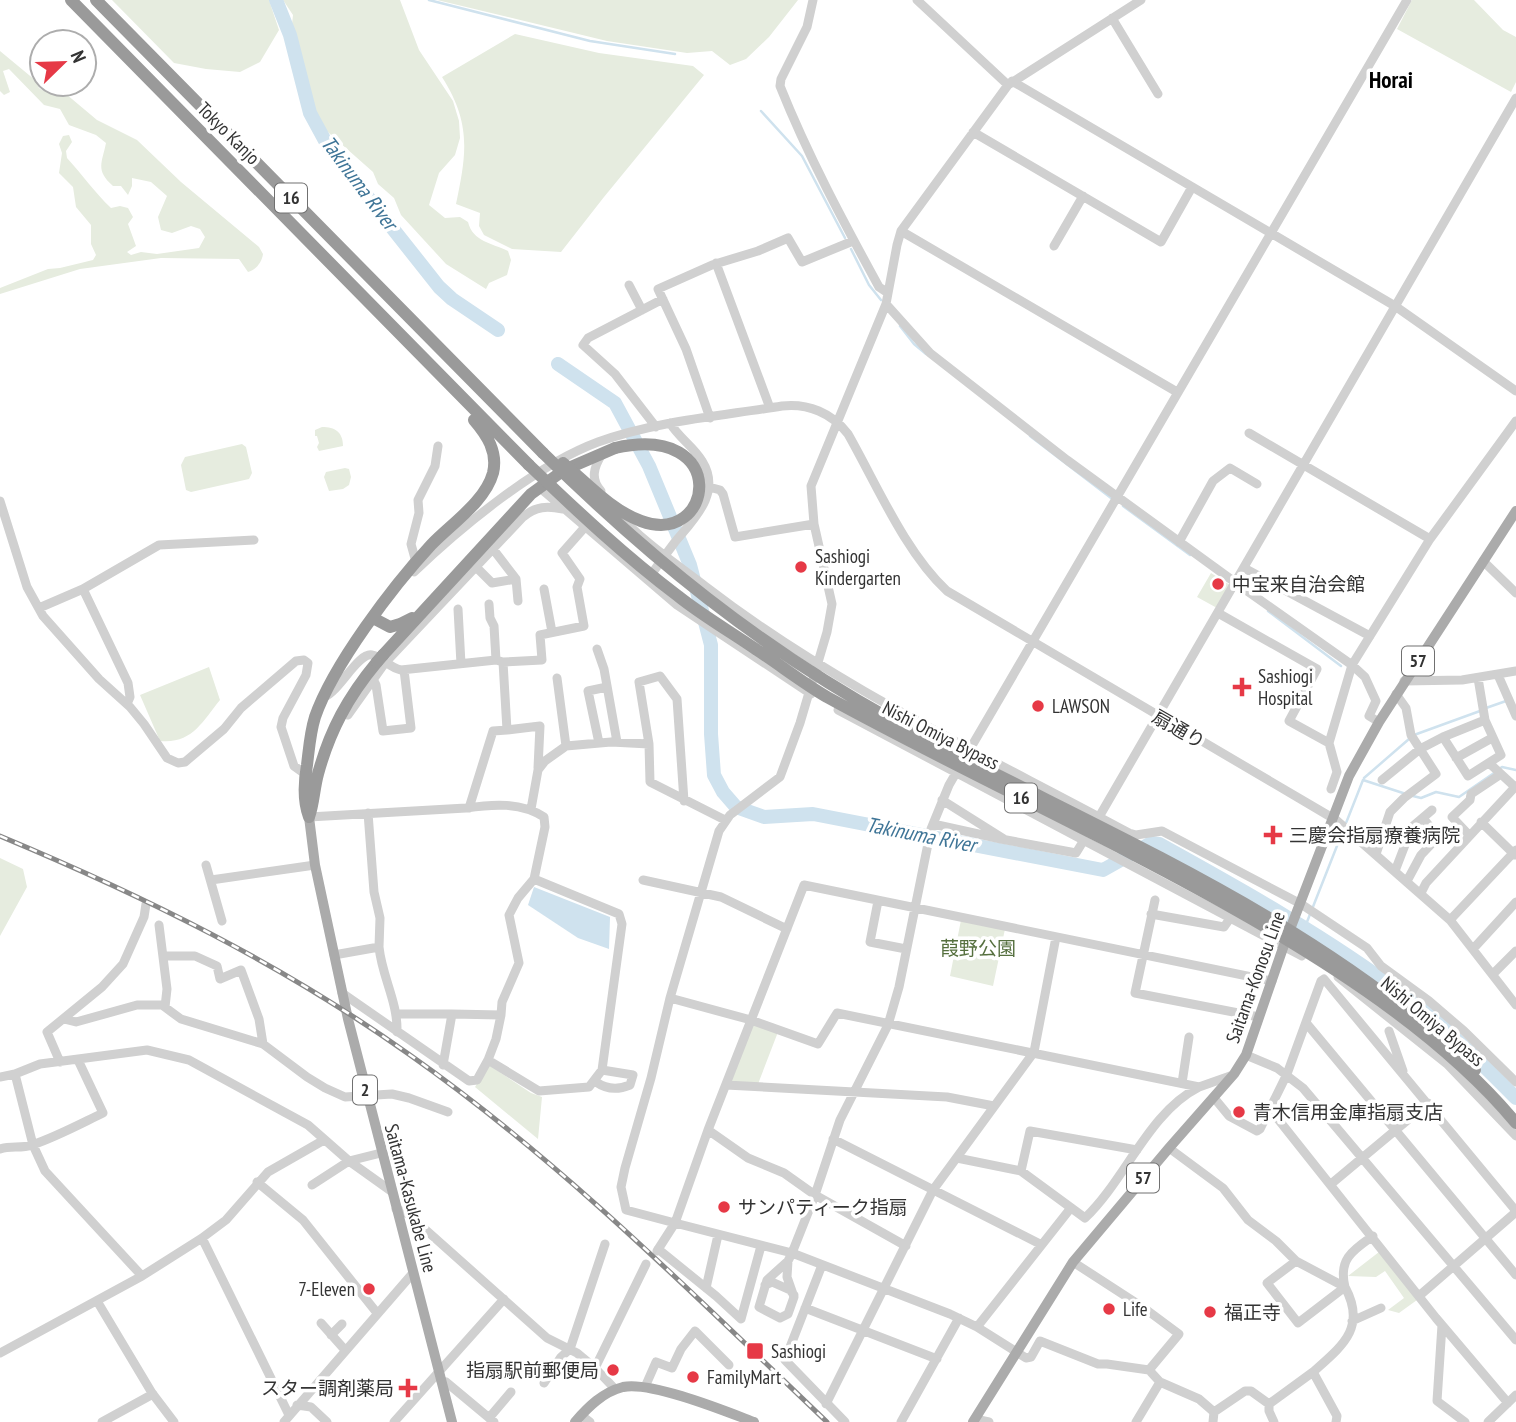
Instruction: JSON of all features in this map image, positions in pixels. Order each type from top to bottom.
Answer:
[{"type":"highway","name":"Tokyo Kanjo","points":[[71,0],[380,315],[413,357],[475,416]]},
{"type":"highway","name":"Tokyo Kanjo","points":[[96,0],[506,417],[545,451]]},
{"type":"highway","name":"Nishi Omiya Bypass","points":[[475,416],[593,526],[678,597],[823,695],[1128,851],[1310,954],[1409,1023],[1475,1080],[1516,1123]]},
{"type":"highway","points":[[309,817],[305,806],[311,776],[311,731],[324,697],[373,618],[415,562],[477,499],[492,474],[492,449],[475,416]]},
{"type":"highway","points":[[311,776],[347,701],[421,611],[488,546],[539,487],[564,470],[612,446],[660,445],[691,460],[700,483],[699,496],[692,510],[678,521],[663,524],[644,522],[610,503],[545,451]]},
{"type":"highway","name":"Nishi Omiya Bypass","points":[[545,451],[604,513],[651,555],[743,626],[891,719],[1208,882],[1326,951],[1425,1024],[1516,1110]]},
{"type":"highway","points":[[373,618],[390,626],[406,622],[421,611]]},
{"type":"main road","name":"Saitama-Konosu Line","points":[[974,1421],[1073,1262],[1169,1148],[1215,1099],[1246,1055],[1284,945],[1349,776],[1404,681],[1516,511]]},
{"type":"main road","name":"Saitama-Kasukabe Line","points":[[309,817],[314,865],[342,993],[452,1422]]},
{"type":"main road","points":[[582,1420],[597,1399],[615,1389],[629,1386],[645,1387],[754,1422]]},
{"type":"street","points":[[813,0],[807,27],[780,86],[810,158],[853,241],[879,287],[888,293]]},
{"type":"street","points":[[918,0],[1010,83],[1395,306],[1516,391]]},
{"type":"street","points":[[1141,0],[1010,83],[901,231],[886,304],[811,486],[811,508],[832,604],[831,615],[780,777],[727,817],[719,831],[670,998],[651,1078],[625,1168],[622,1199],[630,1213],[761,1246],[822,1265],[959,1318],[1026,1358],[1031,1357],[1040,1341],[1098,1364],[1149,1370],[1160,1382],[1199,1399],[1214,1417],[1245,1391],[1251,1391],[1269,1404]]},
{"type":"street","points":[[790,1257],[771,1275],[765,1285],[759,1307],[762,1311],[780,1318],[788,1314],[794,1295],[787,1277],[790,1257],[816,1195],[833,1139],[852,1094],[888,1025],[927,845],[942,800],[1407,0]]},
{"type":"street","points":[[1112,18],[1158,94]]},
{"type":"street","points":[[1099,817],[1516,98]]},
{"type":"street","points":[[973,132],[1161,242],[1192,187]]},
{"type":"street","points":[[1054,246],[1083,196]]},
{"type":"street","points":[[901,231],[1177,392]]},
{"type":"street","points":[[710,418],[686,349],[658,289],[716,263],[758,251],[788,238],[802,262],[853,241]]},
{"type":"street","points":[[716,263],[770,408]]},
{"type":"street","points":[[629,285],[642,310]]},
{"type":"street","points":[[656,427],[615,374],[583,345],[588,338],[663,299]]},
{"type":"street","points":[[886,304],[930,353],[1117,498],[1353,665],[1365,677],[1376,701],[1369,716],[1379,722]]},
{"type":"street","points":[[391,594],[464,528],[526,482],[576,452],[612,446],[642,430],[670,423],[793,405],[825,413],[837,422]]},
{"type":"street","points":[[1331,789],[1337,772],[1328,743],[1353,665],[1430,539],[1516,421]]},
{"type":"street","name":"扇通り","points":[[837,422],[855,447],[918,558],[933,579],[964,603],[1332,817],[1450,920],[1516,1005]]},
{"type":"street","points":[[647,581],[699,514],[709,487],[704,463],[670,423]]},
{"type":"street","points":[[1249,433],[1430,539]]},
{"type":"street","points":[[415,562],[411,544],[419,513],[418,500],[435,466],[438,446]]},
{"type":"street","points":[[612,446],[594,470],[594,484],[625,522],[667,552],[741,614],[863,693],[969,750],[1129,833],[1162,831],[1300,907],[1367,948],[1381,966],[1437,1008],[1516,1082]]},
{"type":"street","points":[[311,731],[323,736],[339,731],[373,679],[382,660],[475,567],[535,482],[576,452]]},
{"type":"street","points":[[1179,542],[1213,481],[1230,468],[1257,484]]},
{"type":"street","points":[[539,487],[689,614],[808,693],[1231,916],[1340,978],[1447,1064],[1516,1136]]},
{"type":"street","points":[[709,487],[720,490],[723,494],[735,537],[814,524]]},
{"type":"street","points":[[0,501],[27,587],[39,608],[99,679],[127,704],[167,758],[178,763],[185,762],[224,729],[241,708],[296,661],[304,660],[308,663],[309,669],[283,718],[282,727],[294,766],[311,776]]},
{"type":"street","points":[[488,546],[530,511],[541,507],[565,510]]},
{"type":"street","points":[[324,697],[336,690],[362,657],[369,654],[375,655],[393,669],[404,670],[542,660],[540,635],[584,626],[577,587],[580,579],[562,554],[585,527]]},
{"type":"street","points":[[39,608],[83,589],[159,545],[254,540]]},
{"type":"street","points":[[488,546],[516,579],[518,601]]},
{"type":"street","points":[[1483,561],[1516,593]]},
{"type":"street","points":[[475,567],[492,583],[516,579]]},
{"type":"street","points":[[1244,568],[1370,636]]},
{"type":"street","points":[[83,589],[128,684],[130,696],[127,704]]},
{"type":"street","points":[[544,589],[552,632]]},
{"type":"street","points":[[489,604],[500,661],[507,730]]},
{"type":"street","points":[[458,609],[461,664]]},
{"type":"street","points":[[1218,613],[1317,669],[1289,720],[1328,743]]},
{"type":"street","points":[[597,649],[617,742]]},
{"type":"street","points":[[373,679],[383,731],[411,728],[404,670]]},
{"type":"street","points":[[1404,681],[1478,678],[1516,671]]},
{"type":"street","points":[[1498,675],[1516,716]]},
{"type":"street","points":[[684,801],[677,699],[660,676],[639,682],[649,744],[650,782],[684,801],[727,817]]},
{"type":"street","points":[[557,678],[566,746]]},
{"type":"street","points":[[1443,737],[1468,776],[1501,755],[1485,720],[1478,678]]},
{"type":"street","points":[[599,743],[588,691],[607,687]]},
{"type":"street","points":[[1376,854],[1391,812],[1404,798],[1436,774],[1411,735],[1406,708],[1396,694]]},
{"type":"street","points":[[1382,780],[1420,749],[1485,720]]},
{"type":"street","points":[[469,808],[490,734],[493,731],[540,726],[538,770],[531,808]]},
{"type":"street","points":[[1456,758],[1492,738]]},
{"type":"street","points":[[538,770],[545,761],[566,746],[617,742],[649,744]]},
{"type":"street","points":[[1421,892],[1469,835],[1516,787],[1489,763]]},
{"type":"street","points":[[1469,835],[1452,817],[1470,800],[1471,794],[1501,774]]},
{"type":"street","points":[[942,800],[1002,835],[1005,840]]},
{"type":"street","points":[[309,817],[469,808],[490,804],[531,808],[544,817],[545,827],[534,879],[517,898],[509,915],[519,963],[502,1002],[496,1039],[477,1080],[468,1081],[443,1065],[342,993]]},
{"type":"street","points":[[1395,871],[1412,827],[1432,810]]},
{"type":"street","points":[[368,813],[374,892],[380,918],[381,964],[397,1014],[397,1032]]},
{"type":"street","points":[[1407,881],[1421,855],[1438,837],[1423,818]]},
{"type":"street","points":[[1450,920],[1515,853],[1481,822]]},
{"type":"street","points":[[932,826],[1076,853],[1084,840]]},
{"type":"street","points":[[206,865],[222,921]]},
{"type":"street","points":[[211,880],[314,865]]},
{"type":"street","points":[[488,1060],[539,1091],[589,1087],[596,1082],[603,1070],[622,924],[620,914],[534,879]]},
{"type":"street","points":[[643,880],[721,897],[787,929]]},
{"type":"street","points":[[761,1246],[741,1319],[657,1250],[675,1223],[708,1129],[804,885],[1272,981]]},
{"type":"street","points":[[1155,900],[1135,993],[1259,1017]]},
{"type":"street","points":[[878,901],[870,942],[906,949]]},
{"type":"street","points":[[1473,949],[1516,902]]},
{"type":"street","points":[[60,1062],[47,1032],[102,987],[123,964],[144,917],[146,904]]},
{"type":"street","points":[[1151,914],[1224,927],[1231,916]]},
{"type":"street","points":[[159,925],[167,989],[165,1007]]},
{"type":"street","points":[[826,1404],[933,1190],[1034,1052],[1056,937]]},
{"type":"street","points":[[334,955],[379,947]]},
{"type":"street","points":[[1493,974],[1516,951]]},
{"type":"street","points":[[163,956],[195,956],[217,966],[220,979],[241,970],[259,1019],[262,1044]]},
{"type":"street","points":[[1215,1099],[1228,1116],[1257,1131],[1287,1074],[1324,979],[1516,1211],[1419,1296]]},
{"type":"street","points":[[670,998],[751,1020],[818,1044],[836,1013],[1199,1087]]},
{"type":"street","points":[[64,1019],[76,1022],[137,1005],[162,1005],[181,1019],[262,1044],[325,1088],[345,1097],[392,1094],[447,1112]]},
{"type":"street","points":[[397,1014],[501,1015]]},
{"type":"street","points":[[443,1065],[452,1014]]},
{"type":"street","points":[[1307,1024],[1516,1275]]},
{"type":"street","points":[[1389,1031],[1405,1076]]},
{"type":"street","points":[[1182,1083],[1189,1037]]},
{"type":"street","points":[[0,1077],[40,1065],[147,1050],[189,1060],[308,1125],[349,1161],[391,1191]]},
{"type":"street","points":[[1246,1055],[1287,1074],[1303,1088],[1516,1340]]},
{"type":"street","points":[[34,1147],[103,1113],[78,1060]]},
{"type":"street","points":[[603,1070],[651,1078]]},
{"type":"street","points":[[15,1074],[34,1147],[45,1171],[142,1276]]},
{"type":"street","points":[[957,1158],[1021,1171],[1085,1218],[1120,1177],[1172,1105],[1199,1087],[1234,1074]]},
{"type":"street","points":[[596,1082],[603,1087],[622,1088],[630,1085],[633,1075]]},
{"type":"street","points":[[726,1085],[852,1094],[947,1097],[994,1106]]},
{"type":"street","points":[[1331,1184],[1428,1103]]},
{"type":"street","points":[[1270,1109],[1442,1325],[1508,1403]]},
{"type":"street","points":[[0,1149],[34,1147],[105,1116]]},
{"type":"street","points":[[708,1129],[748,1158],[784,1173],[816,1195],[906,1246]]},
{"type":"street","points":[[1021,1171],[1030,1131],[1137,1150]]},
{"type":"street","points":[[833,1139],[1040,1244]]},
{"type":"street","points":[[0,1353],[142,1276],[202,1238],[226,1220],[257,1182],[279,1164],[324,1140]]},
{"type":"street","points":[[1169,1148],[1223,1188],[1248,1220],[1276,1241],[1296,1261],[1346,1287]]},
{"type":"street","points":[[312,1185],[349,1161],[381,1153]]},
{"type":"street","points":[[257,1182],[303,1220],[377,1313]]},
{"type":"street","points":[[1499,1191],[1516,1203]]},
{"type":"street","points":[[396,1209],[408,1214],[547,1338],[569,1349],[595,1368],[615,1389]]},
{"type":"street","points":[[977,1327],[1070,1209]]},
{"type":"street","points":[[706,1289],[719,1235]]},
{"type":"street","points":[[1269,1404],[1313,1372],[1346,1342],[1354,1312],[1343,1276],[1347,1257],[1373,1236]]},
{"type":"street","points":[[202,1238],[286,1419],[413,1273]]},
{"type":"street","points":[[544,1383],[569,1349],[605,1244]]},
{"type":"street","points":[[1296,1261],[1267,1283],[1298,1322],[1346,1287]]},
{"type":"street","points":[[1073,1262],[1179,1334],[1149,1370]]},
{"type":"street","points":[[595,1368],[646,1264]]},
{"type":"street","points":[[822,1265],[785,1360],[845,1422]]},
{"type":"street","points":[[765,1285],[772,1282],[790,1290],[794,1295]]},
{"type":"street","points":[[394,1422],[440,1377],[504,1299]]},
{"type":"street","points":[[97,1301],[153,1394],[174,1422]]},
{"type":"street","points":[[805,1308],[937,1359]]},
{"type":"street","points":[[1352,1321],[1381,1308]]},
{"type":"street","points":[[901,1422],[959,1318]]},
{"type":"street","points":[[321,1323],[345,1350]]},
{"type":"street","points":[[331,1335],[342,1324]]},
{"type":"street","points":[[1442,1325],[1437,1401],[1465,1422]]},
{"type":"street","points":[[645,1387],[656,1362],[672,1368],[681,1349],[695,1331],[729,1365]]},
{"type":"street","points":[[1313,1372],[1337,1416],[1336,1422]]},
{"type":"street","points":[[440,1377],[492,1420],[511,1392]]},
{"type":"street","points":[[1136,1422],[1160,1382]]},
{"type":"street","points":[[102,1422],[153,1394]]},
{"type":"street","points":[[1493,1420],[1516,1395]]},
{"type":"street","points":[[1269,1404],[1269,1412],[1274,1422]]},
{"type":"street","points":[[297,1405],[311,1407],[327,1422]]},
{"type":"street","points":[[974,1421],[989,1422]]},
{"type":"green space","points":[[112,0],[269,0],[279,30],[260,62],[240,72],[206,69],[174,63]]},
{"type":"green space","points":[[283,0],[400,0],[419,50],[453,101],[459,121],[460,138],[455,155],[439,173],[429,205],[445,218],[460,217],[468,222],[470,229],[479,238],[508,251],[511,260],[507,275],[489,283],[486,289],[446,264],[401,215],[394,198],[378,184],[373,172],[321,126],[302,68],[292,24],[293,15]]},
{"type":"green space","points":[[437,0],[798,0],[769,37],[746,59],[730,65],[712,51],[687,53],[607,41]]},
{"type":"green space","points":[[1412,0],[1474,0],[1503,30],[1516,37],[1516,82],[1511,92],[1397,29]]},
{"type":"green space","points":[[515,34],[599,53],[693,66],[704,75],[561,252],[512,249],[484,235],[479,226],[480,213],[456,204],[463,169],[464,138],[458,109],[442,77]]},
{"type":"green space","points":[[0,51],[28,74],[28,89],[9,69],[3,71],[10,92],[4,95],[0,91]]},
{"type":"green space","points":[[37,98],[71,98],[97,120],[137,140],[181,182],[259,247],[263,254],[258,265],[248,272],[239,259],[161,258],[80,269],[0,294],[0,288],[48,269],[93,260],[96,255],[91,244],[91,225],[76,207],[73,187],[59,173],[62,153],[59,144],[63,136],[69,135],[72,142],[66,151],[67,158],[99,196],[111,208],[128,208],[133,217],[128,224],[136,246],[127,252],[131,255],[199,248],[205,237],[200,229],[191,226],[172,233],[161,230],[158,217],[167,196],[151,182],[132,178],[128,195],[121,186],[113,186],[102,171],[106,143],[96,135],[69,125],[60,109],[44,105]]},
{"type":"green space","points":[[322,427],[337,431],[342,437],[343,446],[319,451],[315,430]]},
{"type":"green space","points":[[242,444],[246,447],[252,473],[249,479],[191,492],[186,490],[181,465],[185,457]]},
{"type":"green space","points":[[349,469],[351,477],[349,485],[343,489],[329,491],[324,477],[326,472]]},
{"type":"green space","points":[[1211,573],[1230,585],[1217,608],[1197,597]]},
{"type":"green space","points":[[209,667],[220,700],[202,723],[188,735],[171,741],[160,741],[140,695]]},
{"type":"green space","points":[[0,858],[23,869],[27,887],[0,936]]},
{"type":"green space","name":"葭野公園","points":[[961,920],[1005,929],[993,986],[950,976]]},
{"type":"green space","points":[[753,1024],[778,1032],[758,1084],[729,1083]]},
{"type":"green space","points":[[489,1065],[531,1093],[542,1097],[538,1139],[475,1087]]},
{"type":"green space","points":[[1379,1252],[1417,1300],[1399,1313],[1388,1310],[1404,1298],[1385,1271],[1376,1277],[1348,1276]]},
{"type":"water","points":[[534,887],[610,917],[609,949],[578,938],[528,905]]},
{"type":"waterway","name":"Takinuma River","points":[[276,0],[290,35],[310,113],[329,148],[439,287],[498,330]]},
{"type":"waterway","points":[[429,0],[590,41],[675,54]]},
{"type":"waterway","points":[[761,111],[802,156],[845,238]]},
{"type":"waterway","points":[[851,249],[869,285],[881,300]]},
{"type":"waterway","points":[[900,326],[926,354]]},
{"type":"waterway","name":"Takinuma River","points":[[558,364],[615,403],[649,466],[690,565],[711,645],[714,775],[723,792],[736,807],[764,817],[813,814],[1103,870],[1151,843],[1159,844],[1285,916],[1376,975],[1434,1020],[1516,1098]]},
{"type":"waterway","points":[[1030,436],[1111,498]]},
{"type":"waterway","points":[[1123,506],[1190,555]]},
{"type":"waterway","points":[[1268,611],[1341,666]]},
{"type":"waterway","points":[[1486,708],[1506,701]]},
{"type":"waterway","points":[[1414,735],[1480,711]]},
{"type":"waterway","points":[[1364,778],[1409,739]]},
{"type":"waterway","points":[[1499,769],[1502,767],[1516,770]]},
{"type":"waterway","points":[[1413,796],[1421,798],[1436,792],[1459,797],[1494,773]]},
{"type":"waterway","points":[[1305,927],[1363,780],[1406,794]]},
{"type":"railway","points":[[0,836],[107,883],[211,934],[312,991],[410,1055],[466,1096],[573,1184],[827,1422]]},
{"type":"place","name":"Sashiogi Kindergarten","points":[[801,567]]},
{"type":"place","name":"中宝来自治会館","points":[[1218,584]]},
{"type":"place","name":"Sashiogi Hospital","points":[[1242,687]]},
{"type":"place","name":"LAWSON","points":[[1038,706]]},
{"type":"place","name":"三慶会指扇療養病院","points":[[1273,835]]},
{"type":"place","name":"青木信用金庫指扇支店","points":[[1239,1112]]},
{"type":"place","name":"サンパティーク指扇","points":[[724,1207]]},
{"type":"place","name":"7-Eleven","points":[[369,1289]]},
{"type":"place","name":"Life","points":[[1109,1309]]},
{"type":"place","name":"福正寺","points":[[1210,1312]]},
{"type":"place","name":"Sashiogi","points":[[755,1351]]},
{"type":"place","name":"指扇駅前郵便局","points":[[613,1370]]},
{"type":"place","name":"FamilyMart","points":[[693,1377]]},
{"type":"place","name":"スター調剤薬局","points":[[408,1388]]},
{"type":"district","name":"Horai","points":[[1391,80]]}]
